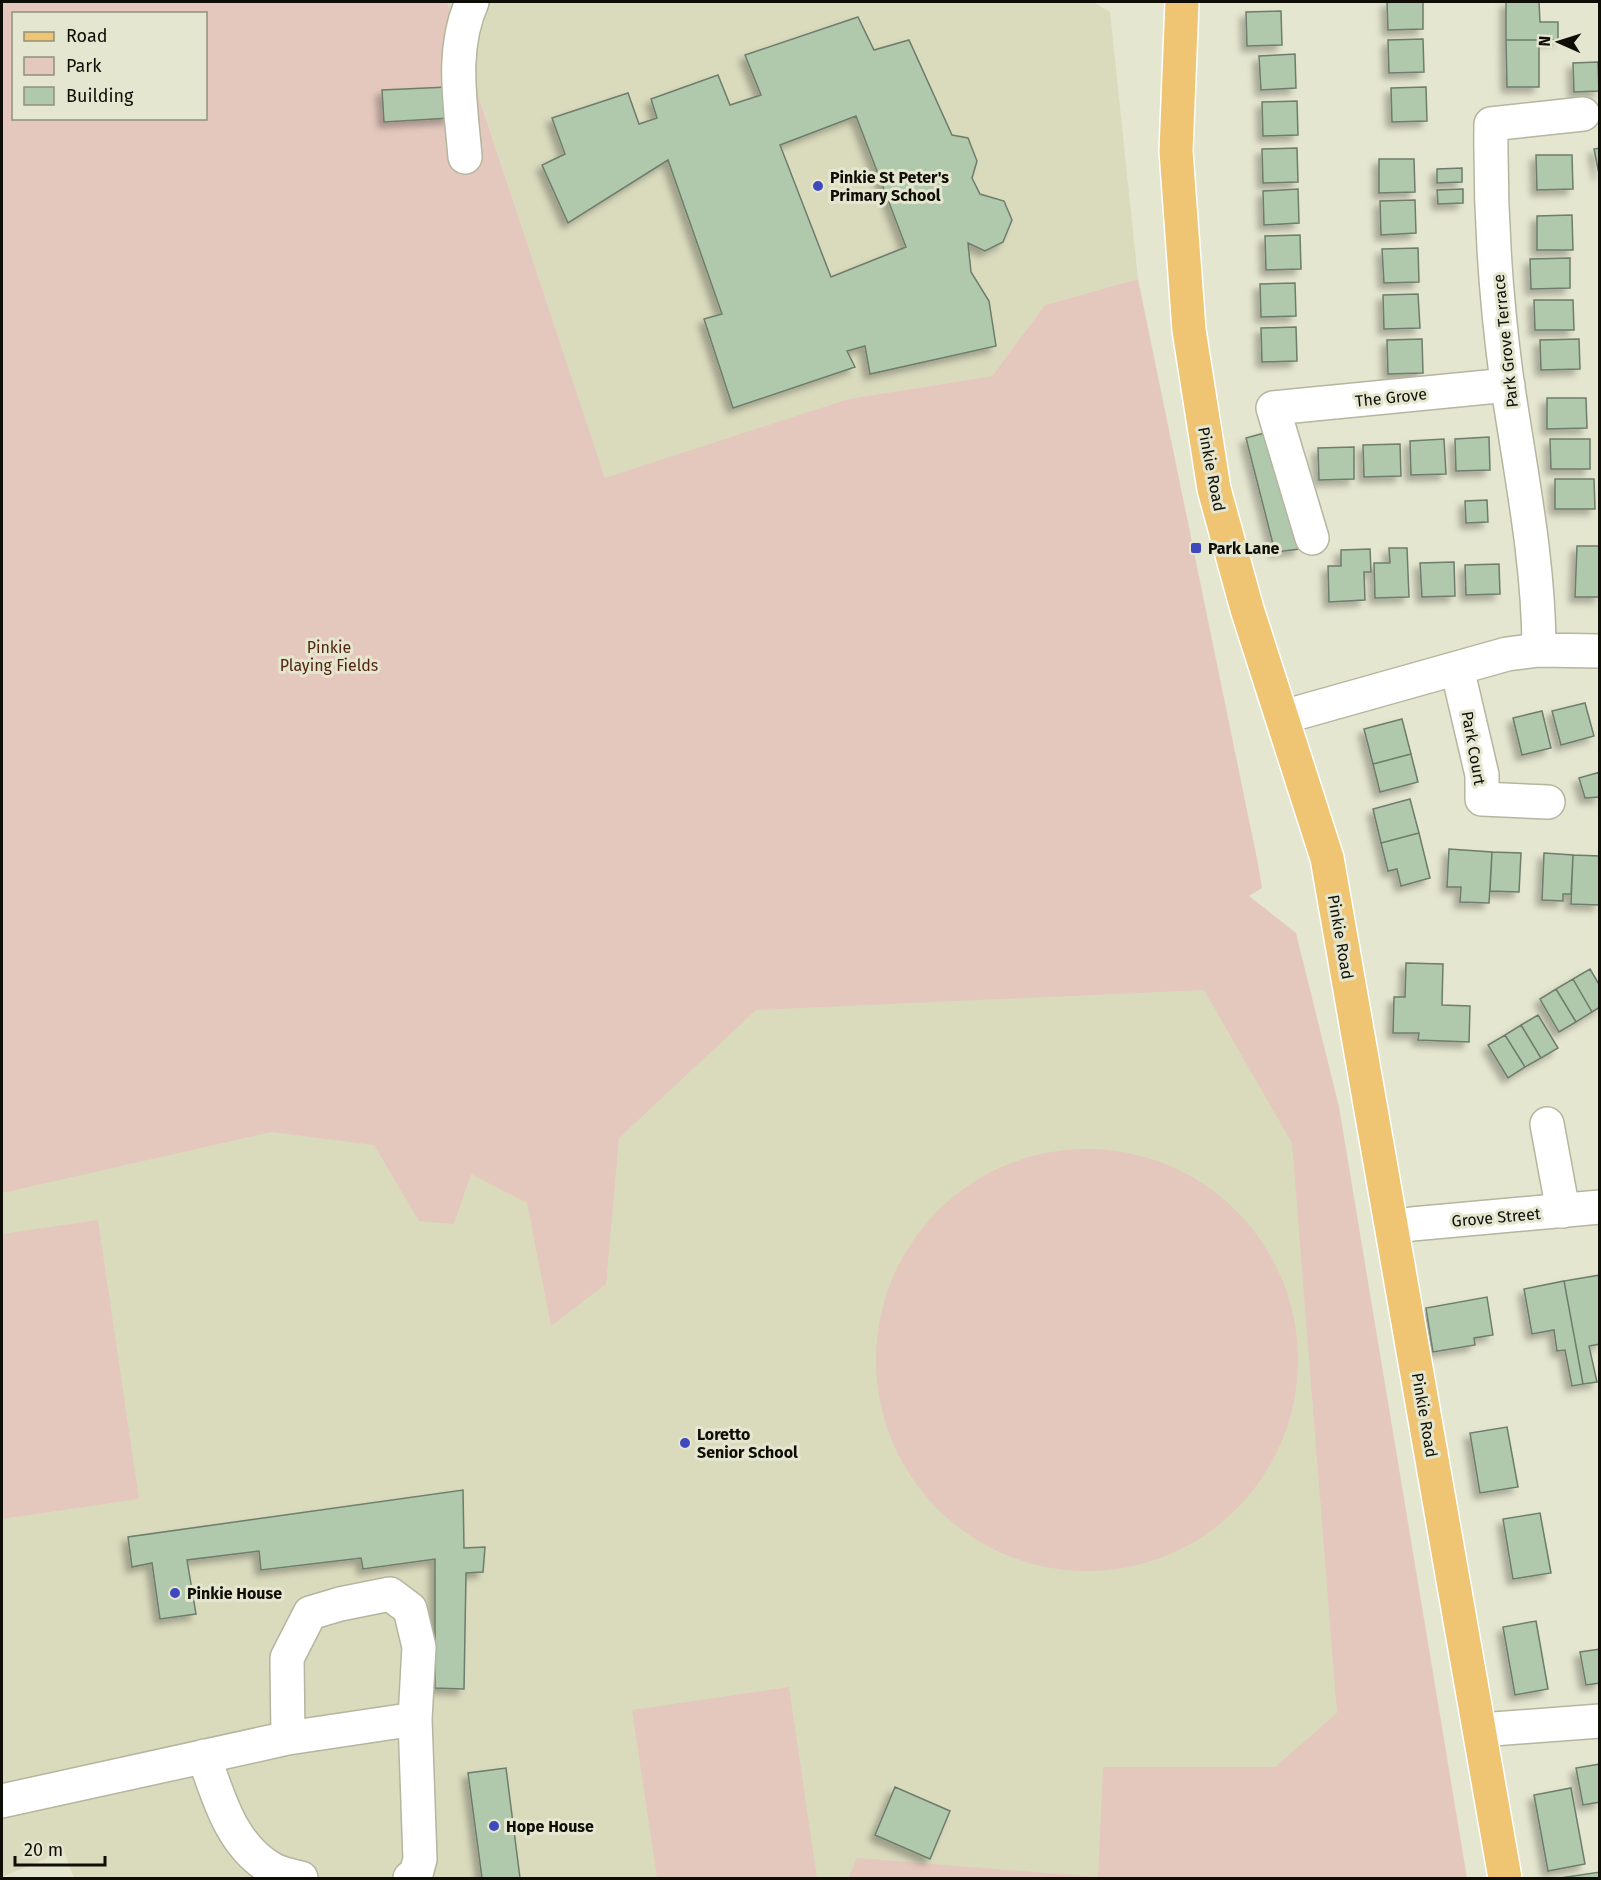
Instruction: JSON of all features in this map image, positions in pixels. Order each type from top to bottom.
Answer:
[{"type":"main road","name":"Pinkie Road","points":[[1182,2],[1176,151],[1189,330],[1214,489],[1246,609],[1328,858],[1505,1878]]},
{"type":"street","points":[[465,157],[458,70],[463,22],[472,2]]},
{"type":"street","name":"Park Grove Terrace","points":[[1539,650],[1530,540],[1508,385],[1491,208],[1491,124],[1583,114]]},
{"type":"street","name":"The Grove","points":[[1312,538],[1273,408],[1508,385]]},
{"type":"street","points":[[1283,717],[1506,654],[1539,650],[1599,651]]},
{"type":"street","name":"Park Court","points":[[1456,668],[1482,775],[1482,799],[1548,802]]},
{"type":"street","points":[[1547,1124],[1563,1211]]},
{"type":"street","name":"Grove Street","points":[[1392,1228],[1412,1224],[1599,1207]]},
{"type":"street","points":[[288,1738],[287,1658],[310,1613],[340,1604],[390,1594],[410,1609],[419,1647],[415,1719],[420,1859],[416,1874],[410,1878]]},
{"type":"street","points":[[2,1801],[288,1738],[415,1719]]},
{"type":"street","points":[[1480,1730],[1599,1721]]},
{"type":"street","points":[[204,1756],[221,1806],[237,1835],[273,1870],[301,1878]]},
{"type":"shaded area","name":"Pinkie St Peter's Primary School","points":[[447,2],[1093,2],[1110,12],[1138,279],[1045,305],[992,376],[848,399],[605,479]]},
{"type":"shaded area","name":"Loretto Senior School","points":[[1285,942],[1443,1878],[74,1878],[64,1851],[2,1877],[2,1034]]},
{"type":"green space","name":"Pinkie Playing Fields","points":[[2,2],[447,2],[605,478],[848,399],[992,376],[1045,305],[1138,279],[1258,864],[1262,888],[1249,896],[1296,933],[1339,1107],[1467,1878],[848,1878],[857,1858],[1098,1877],[1103,1767],[1275,1767],[1337,1713],[1292,1143],[1204,990],[756,1010],[619,1138],[606,1284],[551,1326],[527,1203],[471,1174],[454,1224],[419,1221],[374,1145],[271,1132],[2,1193]]},
{"type":"green space","points":[[1087,1149],[1128,1153],[1168,1165],[1204,1185],[1236,1211],[1262,1243],[1282,1279],[1294,1319],[1298,1360],[1294,1401],[1282,1441],[1262,1477],[1236,1509],[1204,1535],[1168,1555],[1128,1567],[1087,1571],[1046,1567],[1006,1555],[970,1535],[938,1509],[912,1477],[892,1441],[880,1401],[876,1360],[880,1319],[892,1279],[912,1243],[938,1211],[970,1185],[1006,1165],[1046,1153]]},
{"type":"green space","points":[[98,1220],[139,1499],[2,1519],[2,1234]]},
{"type":"green space","points":[[789,1687],[817,1878],[657,1878],[632,1710]]},
{"type":"building","points":[[1387,2],[1423,2],[1423,29],[1388,30]]},
{"type":"building","points":[[1506,2],[1539,2],[1540,22],[1558,22],[1558,40],[1506,40]]},
{"type":"building","points":[[1281,11],[1282,45],[1247,46],[1246,12]]},
{"type":"building","points":[[858,17],[874,50],[909,40],[952,135],[968,138],[977,161],[972,178],[980,194],[1004,201],[1012,220],[1003,242],[985,251],[968,243],[971,272],[989,301],[996,346],[870,374],[865,346],[847,351],[855,367],[733,408],[704,319],[722,314],[668,160],[568,223],[542,165],[565,154],[552,118],[628,93],[639,124],[657,118],[651,99],[718,75],[730,105],[761,95],[745,55]],"holes":[[[856,116],[906,247],[831,277],[780,145]]]},
{"type":"building","points":[[1423,39],[1424,72],[1389,73],[1388,40]]},
{"type":"building","points":[[1506,40],[1539,40],[1539,87],[1507,87]]},
{"type":"building","points":[[1295,54],[1296,88],[1261,90],[1259,56]]},
{"type":"building","points":[[1598,62],[1599,91],[1574,92],[1573,63]]},
{"type":"building","points":[[448,87],[450,118],[384,122],[382,90]]},
{"type":"building","points":[[1426,87],[1427,121],[1392,122],[1391,88]]},
{"type":"building","points":[[1297,101],[1298,135],[1263,136],[1262,102]]},
{"type":"building","points":[[1297,148],[1298,182],[1263,183],[1262,149]]},
{"type":"building","points":[[1600,148],[1600,174],[1599,174],[1594,149]]},
{"type":"building","points":[[1536,155],[1572,155],[1573,189],[1537,190]]},
{"type":"building","points":[[1379,159],[1414,159],[1415,192],[1379,193]]},
{"type":"building","points":[[1462,168],[1462,182],[1437,183],[1437,169]]},
{"type":"building","points":[[1298,189],[1299,223],[1264,225],[1263,191]]},
{"type":"building","points":[[1463,189],[1463,203],[1438,204],[1437,190]]},
{"type":"building","points":[[1415,200],[1416,233],[1381,235],[1380,201]]},
{"type":"building","points":[[1572,215],[1573,250],[1537,250],[1537,216]]},
{"type":"building","points":[[1300,235],[1301,269],[1266,270],[1265,236]]},
{"type":"building","points":[[1418,248],[1419,282],[1384,283],[1382,249]]},
{"type":"building","points":[[1570,258],[1570,288],[1531,289],[1530,259]]},
{"type":"building","points":[[1295,283],[1296,316],[1261,317],[1260,284]]},
{"type":"building","points":[[1418,294],[1420,328],[1384,329],[1383,295]]},
{"type":"building","points":[[1534,300],[1573,300],[1574,330],[1535,330]]},
{"type":"building","points":[[1296,327],[1297,361],[1262,362],[1261,328]]},
{"type":"building","points":[[1422,339],[1423,373],[1388,374],[1387,340]]},
{"type":"building","points":[[1579,339],[1580,369],[1541,370],[1540,340]]},
{"type":"building","points":[[1547,398],[1586,398],[1587,428],[1547,429]]},
{"type":"building","points":[[1268,432],[1300,549],[1275,552],[1246,438]]},
{"type":"building","points":[[1489,437],[1490,470],[1456,471],[1455,439]]},
{"type":"building","points":[[1444,439],[1446,474],[1411,475],[1410,441]]},
{"type":"building","points":[[1550,439],[1590,439],[1590,469],[1551,469]]},
{"type":"building","points":[[1400,444],[1401,476],[1364,477],[1363,445]]},
{"type":"building","points":[[1354,447],[1354,479],[1319,480],[1318,448]]},
{"type":"building","points":[[1555,479],[1594,479],[1595,509],[1555,509]]},
{"type":"building","points":[[1487,500],[1488,522],[1466,523],[1465,501]]},
{"type":"building","points":[[1577,546],[1600,546],[1600,597],[1575,597]]},
{"type":"building","points":[[1389,548],[1407,548],[1409,597],[1375,598],[1374,563],[1390,563]]},
{"type":"building","points":[[1370,549],[1371,572],[1364,572],[1365,600],[1329,602],[1328,566],[1341,566],[1341,550]]},
{"type":"building","points":[[1454,562],[1455,596],[1422,597],[1420,563]]},
{"type":"building","points":[[1499,564],[1500,594],[1466,595],[1465,565]]},
{"type":"building","points":[[1585,703],[1594,736],[1561,745],[1552,711]]},
{"type":"building","points":[[1542,711],[1551,748],[1522,755],[1513,718]]},
{"type":"building","points":[[1402,719],[1411,754],[1373,764],[1364,729]]},
{"type":"building","points":[[1411,754],[1418,782],[1380,792],[1373,764]]},
{"type":"building","points":[[1600,772],[1600,797],[1585,798],[1579,778]]},
{"type":"building","points":[[1410,799],[1419,833],[1381,843],[1373,809]]},
{"type":"building","points":[[1419,833],[1430,878],[1401,886],[1397,869],[1388,871],[1381,843]]},
{"type":"building","points":[[1449,849],[1492,852],[1489,903],[1460,902],[1461,887],[1447,887]]},
{"type":"building","points":[[1492,852],[1521,853],[1519,892],[1490,891]]},
{"type":"building","points":[[1544,853],[1573,855],[1571,894],[1563,894],[1563,901],[1542,900]]},
{"type":"building","points":[[1573,855],[1600,856],[1599,905],[1571,904]]},
{"type":"building","points":[[1406,963],[1443,964],[1442,1005],[1470,1006],[1469,1042],[1418,1040],[1419,1033],[1393,1033],[1394,997],[1405,997]]},
{"type":"building","points":[[1590,969],[1600,986],[1600,1007],[1592,1012],[1573,979]]},
{"type":"building","points":[[1573,979],[1592,1012],[1576,1022],[1556,989]]},
{"type":"building","points":[[1556,989],[1576,1022],[1559,1032],[1540,999]]},
{"type":"building","points":[[1538,1015],[1558,1048],[1541,1058],[1521,1025]]},
{"type":"building","points":[[1521,1025],[1541,1058],[1525,1067],[1505,1035]]},
{"type":"building","points":[[1505,1035],[1525,1067],[1508,1078],[1488,1045]]},
{"type":"building","points":[[1600,1275],[1600,1344],[1589,1346],[1597,1382],[1583,1384],[1564,1281]]},
{"type":"building","points":[[1564,1281],[1583,1384],[1572,1386],[1565,1350],[1557,1351],[1554,1330],[1532,1334],[1524,1289]]},
{"type":"building","points":[[1487,1297],[1493,1335],[1474,1338],[1475,1345],[1433,1352],[1426,1308]]},
{"type":"building","points":[[1507,1427],[1518,1487],[1480,1493],[1470,1433]]},
{"type":"building","name":"Pinkie House","points":[[463,1490],[464,1548],[485,1547],[483,1572],[466,1573],[464,1689],[435,1688],[435,1559],[363,1569],[361,1558],[261,1570],[259,1551],[187,1560],[196,1614],[160,1619],[152,1563],[132,1567],[128,1537]]},
{"type":"building","points":[[1540,1513],[1551,1573],[1513,1579],[1503,1519]]},
{"type":"building","points":[[1536,1621],[1548,1689],[1515,1695],[1503,1627]]},
{"type":"building","points":[[1600,1649],[1600,1683],[1586,1685],[1580,1652]]},
{"type":"building","points":[[1600,1764],[1600,1802],[1583,1805],[1576,1768]]},
{"type":"building","name":"Hope House","points":[[506,1768],[520,1878],[482,1878],[468,1773]]},
{"type":"building","points":[[895,1787],[950,1811],[930,1859],[875,1835]]},
{"type":"building","points":[[1571,1788],[1585,1864],[1548,1871],[1534,1795]]},
{"type":"building","points":[[1600,1872],[1600,1878],[1560,1878]]},
{"type":"place","name":"Pinkie St Peter's Primary School","points":[[818,186]]},
{"type":"place","name":"Park Lane","points":[[1196,548]]},
{"type":"place","name":"Loretto Senior School","points":[[685,1443]]},
{"type":"place","name":"Pinkie House","points":[[175,1593]]},
{"type":"place","name":"Hope House","points":[[494,1826]]}]
